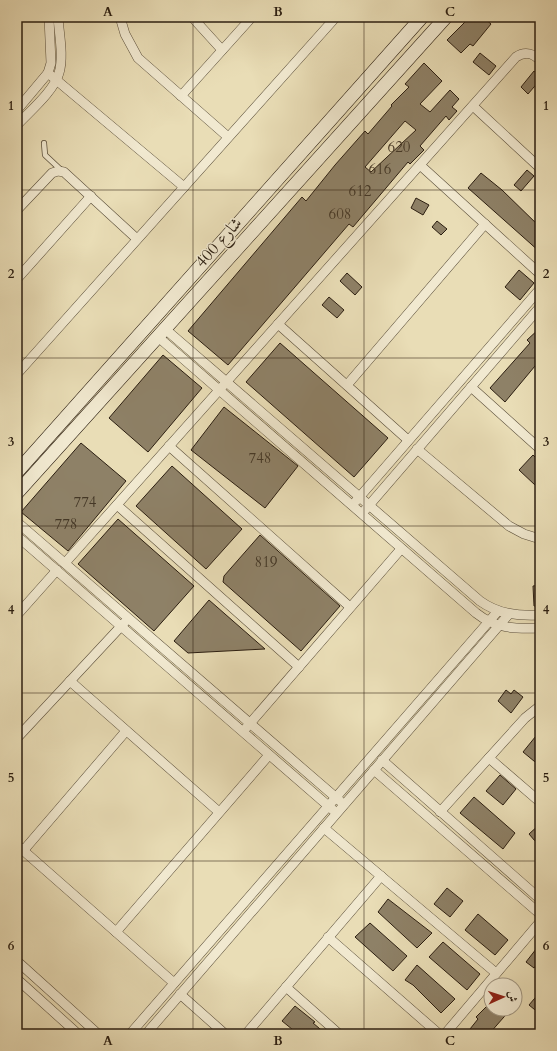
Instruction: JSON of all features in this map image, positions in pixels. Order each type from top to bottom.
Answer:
[{"type":"street","points":[[17,110],[48,73],[51,63],[48,17]]},
{"type":"street","points":[[17,126],[57,79],[60,62],[58,17]]},
{"type":"street","points":[[120,17],[125,34],[138,58],[228,138]]},
{"type":"street","points":[[192,17],[222,50]]},
{"type":"street","points":[[181,96],[252,17]]},
{"type":"street","points":[[17,374],[336,17]]},
{"type":"street","name":"شارع 400","points":[[17,472],[422,17]]},
{"type":"street","name":"شارع 400","points":[[17,493],[446,17]]},
{"type":"street","points":[[65,563],[519,55],[530,53],[540,60]]},
{"type":"street","points":[[48,73],[184,187]]},
{"type":"street","points":[[472,106],[540,168]]},
{"type":"street","points":[[420,165],[540,274]]},
{"type":"street","points":[[17,210],[52,173],[58,171],[64,172],[137,239]]},
{"type":"street","points":[[17,279],[91,196]]},
{"type":"street","points":[[347,385],[485,224]]},
{"type":"street","points":[[352,506],[540,289]]},
{"type":"street","points":[[362,514],[540,307]]},
{"type":"street","points":[[278,324],[408,440]]},
{"type":"street","points":[[146,327],[161,332],[226,382],[472,595],[498,611],[524,616],[540,615]]},
{"type":"street","points":[[161,332],[219,390],[476,614],[488,622],[499,626],[514,628],[540,628]]},
{"type":"street","points":[[471,387],[540,449]]},
{"type":"street","points":[[169,446],[350,607]]},
{"type":"street","points":[[417,449],[509,526],[524,534],[540,539]]},
{"type":"street","points":[[117,504],[299,667]]},
{"type":"street","points":[[17,522],[344,804]]},
{"type":"street","points":[[17,536],[336,814]]},
{"type":"street","points":[[242,732],[401,548]]},
{"type":"street","points":[[17,615],[57,570]]},
{"type":"street","points":[[130,1034],[498,611]]},
{"type":"street","points":[[146,1034],[509,614]]},
{"type":"street","points":[[17,738],[128,618]]},
{"type":"street","points":[[70,681],[219,812]]},
{"type":"street","points":[[440,812],[525,718],[540,706]]},
{"type":"street","points":[[126,731],[20,848],[174,983]]},
{"type":"street","points":[[116,932],[269,755]]},
{"type":"street","points":[[489,758],[540,802]]},
{"type":"street","points":[[382,760],[540,899]]},
{"type":"street","points":[[374,770],[540,914]]},
{"type":"street","points":[[324,828],[496,973]]},
{"type":"street","points":[[246,1034],[380,876]]},
{"type":"street","points":[[445,1034],[540,922]]},
{"type":"street","points":[[328,937],[439,1034]]},
{"type":"street","points":[[17,961],[98,1034]]},
{"type":"street","points":[[17,979],[78,1034]]},
{"type":"street","points":[[286,987],[339,1034]]},
{"type":"street","points":[[180,994],[225,1034]]},
{"type":"lane","points":[[44,143],[45,155],[64,172]]},
{"type":"building","points":[[470,17],[483,17],[491,24],[473,46],[470,44],[461,53],[447,40]]},
{"type":"building","points":[[480,53],[496,66],[489,75],[473,62]]},
{"type":"building","points":[[424,63],[442,81],[420,104],[430,112],[450,90],[459,99],[452,107],[457,111],[449,120],[446,116],[420,146],[424,150],[410,164],[408,162],[353,227],[349,224],[228,365],[188,331],[302,197],[306,201],[365,131],[368,134],[392,106],[391,105],[409,87],[405,84]],"holes":[[[405,121],[416,130],[371,172],[365,167]]]},
{"type":"building","points":[[534,71],[540,76],[540,80],[528,94],[521,87]]},
{"type":"building","points":[[527,170],[534,176],[521,191],[514,185]]},
{"type":"building","points":[[481,173],[502,190],[540,227],[540,252],[468,188]]},
{"type":"building","points":[[416,198],[429,205],[423,215],[411,208]]},
{"type":"building","points":[[437,221],[447,229],[441,235],[432,227]]},
{"type":"building","points":[[519,270],[534,283],[520,300],[505,287]]},
{"type":"building","points":[[347,273],[362,287],[355,295],[340,281]]},
{"type":"building","points":[[329,297],[344,310],[337,318],[322,305]]},
{"type":"building","points":[[540,328],[540,360],[505,402],[490,388],[530,343],[527,340]]},
{"type":"building","points":[[280,343],[388,438],[354,477],[246,382]]},
{"type":"building","points":[[163,355],[202,388],[148,452],[109,418]]},
{"type":"building","points":[[224,407],[298,466],[265,508],[191,450]]},
{"type":"building","points":[[81,443],[126,481],[68,551],[21,512]]},
{"type":"building","points":[[533,455],[540,462],[540,479],[535,485],[519,470]]},
{"type":"building","points":[[172,466],[242,529],[206,569],[136,506]]},
{"type":"building","points":[[118,519],[194,586],[154,631],[78,564]]},
{"type":"building","points":[[260,535],[340,606],[301,651],[223,582],[224,576]]},
{"type":"building","points":[[540,585],[540,606],[534,606],[533,586]]},
{"type":"building","points":[[209,600],[265,649],[188,653],[174,641]]},
{"type":"building","points":[[506,690],[511,694],[514,690],[523,697],[511,713],[498,701]]},
{"type":"building","points":[[540,731],[540,766],[523,752]]},
{"type":"building","points":[[500,775],[516,789],[503,805],[486,791]]},
{"type":"building","points":[[474,797],[515,833],[503,849],[460,813]]},
{"type":"building","points":[[540,824],[540,836],[535,841],[529,834]]},
{"type":"building","points":[[447,888],[463,901],[450,917],[434,904]]},
{"type":"building","points":[[388,899],[432,933],[417,948],[378,912]]},
{"type":"building","points":[[478,914],[508,940],[495,955],[465,930]]},
{"type":"building","points":[[370,923],[407,956],[393,971],[355,937]]},
{"type":"building","points":[[443,942],[480,974],[467,990],[429,957]]},
{"type":"building","points":[[540,944],[540,960],[534,968],[526,962]]},
{"type":"building","points":[[417,965],[455,999],[441,1013],[413,985],[405,980]]},
{"type":"building","points":[[540,992],[540,1014],[529,1005]]},
{"type":"building","points":[[295,1006],[315,1022],[313,1023],[326,1034],[298,1034],[282,1021]]},
{"type":"building","points":[[483,1010],[483,1017],[504,1017],[489,1034],[475,1034],[470,1029],[478,1019],[476,1017]]}]
